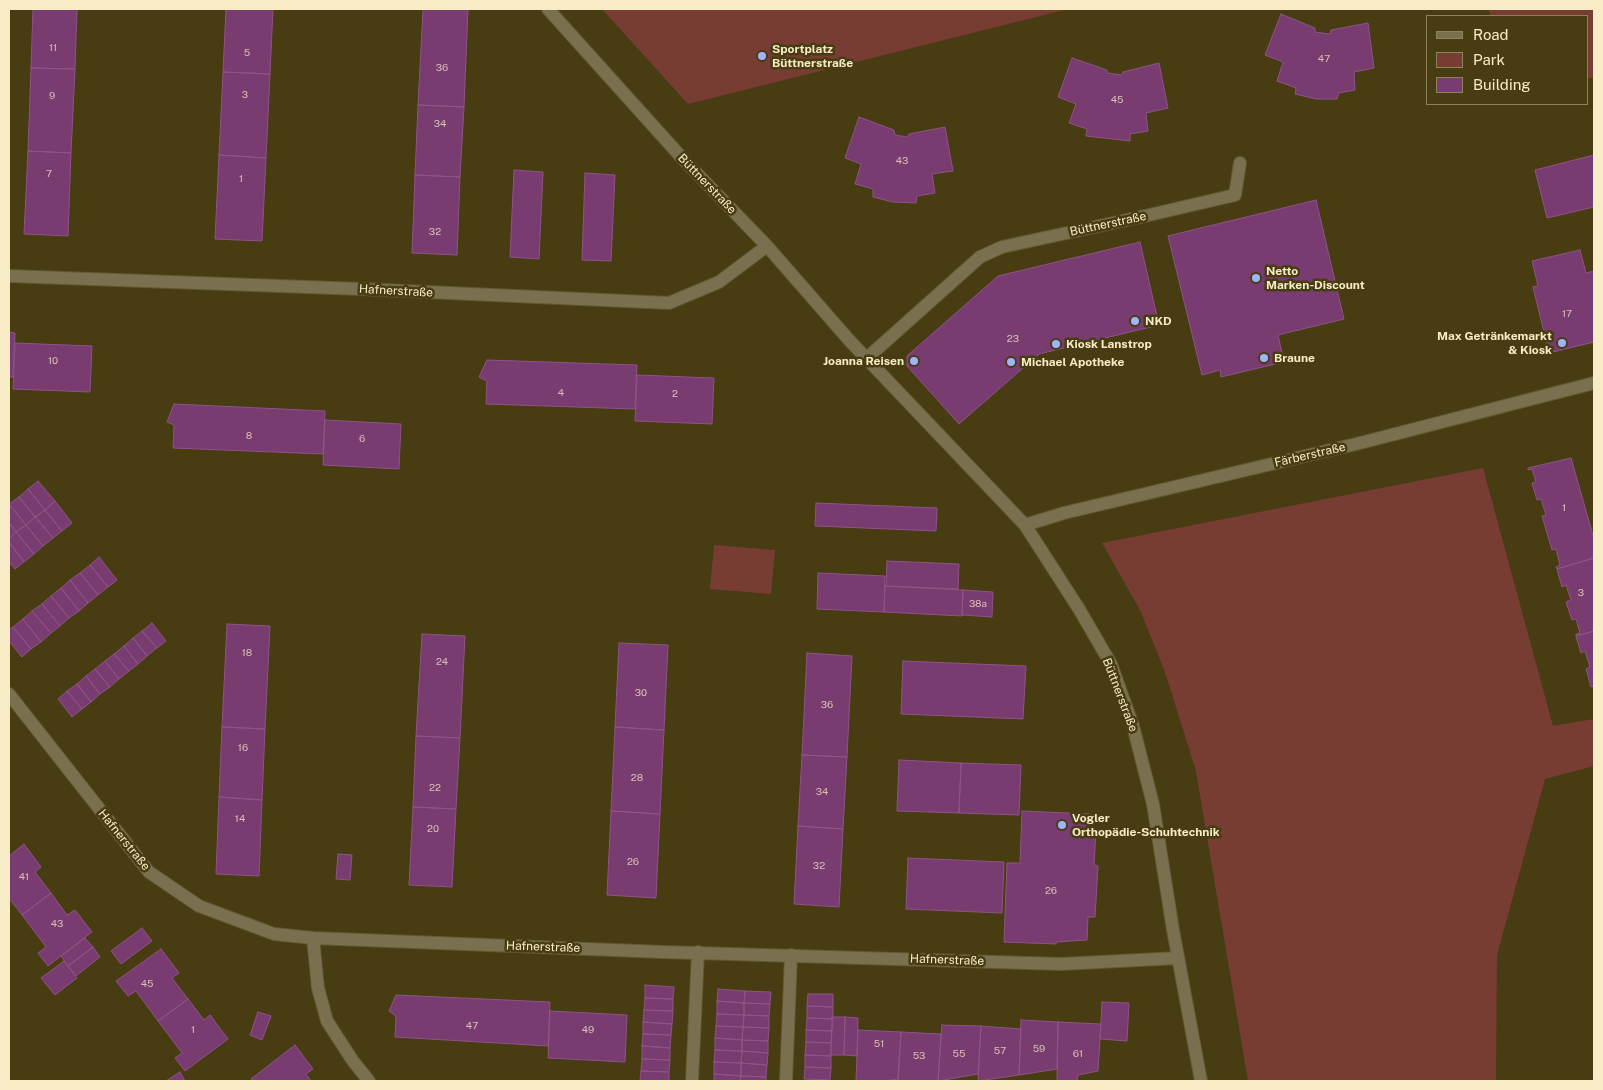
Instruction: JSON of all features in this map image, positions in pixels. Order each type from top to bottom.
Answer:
[{"type":"street","name":"Büttnerstraße","points":[[548,9],[683,159],[767,246],[867,358],[1025,525],[1078,609],[1111,664],[1133,726],[1153,804],[1178,958],[1201,1081]]},
{"type":"street","name":"Büttnerstraße","points":[[867,358],[980,257],[1002,248],[1235,195],[1240,163]]},
{"type":"street","name":"Hafnerstraße","points":[[9,276],[669,303],[719,282],[767,246]]},
{"type":"street","name":"Färberstraße","points":[[1025,525],[1064,513],[1356,444],[1594,383]]},
{"type":"street","name":"Hafnerstraße","points":[[9,694],[149,872],[199,906],[274,934],[314,938],[1061,964],[1178,958]]},
{"type":"street","points":[[314,938],[318,988],[328,1021],[353,1062],[370,1081]]},
{"type":"street","points":[[692,1081],[698,952]]},
{"type":"street","points":[[786,1081],[791,955]]},
{"type":"green space","name":"Sportplatz Büttnerstraße","points":[[602,9],[1068,9],[688,104]]},
{"type":"green space","points":[[1488,9],[1594,9],[1594,77],[1588,79],[1588,15],[1491,15]]},
{"type":"green space","points":[[1483,468],[1553,726],[1594,719],[1594,766],[1545,779],[1497,955],[1496,1081],[1248,1081],[1196,771],[1165,672],[1140,610],[1102,543]]},
{"type":"green space","points":[[714,545],[775,550],[771,594],[710,589]]},
{"type":"building","points":[[33,9],[77,9],[75,69],[31,68]]},
{"type":"building","points":[[226,9],[273,9],[270,74],[223,72]]},
{"type":"building","points":[[423,9],[468,9],[464,107],[418,105]]},
{"type":"building","points":[[1281,14],[1315,28],[1315,32],[1330,34],[1331,30],[1368,23],[1374,68],[1354,72],[1355,90],[1339,93],[1337,99],[1316,99],[1295,94],[1296,88],[1277,81],[1283,62],[1265,55]]},
{"type":"building","points":[[1072,58],[1107,70],[1107,73],[1122,75],[1123,72],[1159,63],[1168,108],[1146,113],[1148,131],[1130,134],[1130,141],[1086,136],[1087,129],[1069,123],[1076,104],[1058,97]]},
{"type":"building","points":[[31,68],[75,69],[71,153],[28,151]]},
{"type":"building","points":[[223,72],[270,74],[266,158],[219,155]]},
{"type":"building","points":[[418,105],[464,107],[460,177],[415,175]]},
{"type":"building","points":[[859,117],[894,130],[895,135],[907,137],[909,134],[945,127],[953,171],[932,174],[935,193],[917,196],[916,203],[893,202],[873,197],[873,189],[855,184],[861,164],[845,158]]},
{"type":"building","points":[[28,151],[71,153],[68,236],[24,234]]},
{"type":"building","points":[[219,155],[266,158],[262,241],[215,239]]},
{"type":"building","points":[[1594,155],[1594,207],[1547,218],[1535,170]]},
{"type":"building","points":[[514,170],[543,172],[539,259],[510,257]]},
{"type":"building","points":[[585,173],[615,175],[611,261],[582,260]]},
{"type":"building","points":[[415,175],[460,177],[457,255],[412,253]]},
{"type":"building","name":"Netto Marken-Discount","points":[[1316,200],[1344,319],[1278,335],[1284,362],[1221,377],[1220,370],[1202,375],[1168,236]]},
{"type":"building","points":[[1140,242],[1159,325],[1039,354],[959,424],[907,366],[907,356],[998,276]]},
{"type":"building","points":[[1580,250],[1586,273],[1594,271],[1594,342],[1549,353],[1533,287],[1538,286],[1532,261]]},
{"type":"building","points":[[9,332],[15,333],[13,377],[9,377]]},
{"type":"building","points":[[15,343],[92,346],[90,392],[13,389]]},
{"type":"building","points":[[487,360],[637,365],[635,409],[486,404],[487,381],[479,377]]},
{"type":"building","points":[[637,375],[714,378],[712,424],[635,421]]},
{"type":"building","points":[[174,404],[325,411],[323,454],[173,448],[174,425],[167,422]]},
{"type":"building","points":[[325,420],[401,424],[399,469],[323,465]]},
{"type":"building","points":[[1571,458],[1594,539],[1594,558],[1557,569],[1556,567],[1560,565],[1556,549],[1552,550],[1542,516],[1546,515],[1541,499],[1537,500],[1532,483],[1536,482],[1532,469],[1528,470],[1528,468]]},
{"type":"building","points":[[38,481],[55,501],[45,510],[28,489]]},
{"type":"building","points":[[28,489],[45,510],[35,517],[19,497]]},
{"type":"building","points":[[19,497],[35,517],[26,525],[9,504]]},
{"type":"building","points":[[55,501],[72,523],[62,531],[45,510]]},
{"type":"building","points":[[816,503],[937,508],[936,531],[815,526]]},
{"type":"building","points":[[9,504],[26,525],[16,532],[9,523]]},
{"type":"building","points":[[45,510],[62,531],[53,538],[35,517]]},
{"type":"building","points":[[35,517],[53,538],[43,546],[26,525]]},
{"type":"building","points":[[9,523],[16,532],[9,539]]},
{"type":"building","points":[[26,525],[43,546],[34,554],[16,532]]},
{"type":"building","points":[[16,532],[34,554],[24,562],[9,542],[9,539]]},
{"type":"building","points":[[9,542],[24,562],[15,569],[9,562]]},
{"type":"building","points":[[99,557],[117,580],[108,587],[90,565]]},
{"type":"building","points":[[1594,558],[1594,631],[1576,636],[1576,634],[1580,633],[1576,619],[1572,620],[1566,602],[1571,600],[1566,585],[1562,587],[1557,569]]},
{"type":"building","points":[[887,561],[959,564],[958,589],[886,586]]},
{"type":"building","points":[[90,565],[108,587],[98,595],[80,573]]},
{"type":"building","points":[[80,573],[98,595],[88,603],[70,580]]},
{"type":"building","points":[[818,573],[885,576],[884,612],[817,609]]},
{"type":"building","points":[[70,580],[88,603],[79,611],[61,588]]},
{"type":"building","points":[[885,586],[963,590],[962,616],[884,612]]},
{"type":"building","points":[[61,588],[79,611],[69,618],[51,596]]},
{"type":"building","points":[[963,590],[993,592],[992,617],[962,615]]},
{"type":"building","points":[[51,596],[69,618],[60,626],[42,604]]},
{"type":"building","points":[[42,604],[60,626],[51,633],[32,611]]},
{"type":"building","points":[[32,611],[51,633],[41,642],[23,619]]},
{"type":"building","points":[[23,619],[41,642],[31,649],[13,627]]},
{"type":"building","points":[[152,623],[166,641],[157,648],[142,631]]},
{"type":"building","points":[[227,624],[270,626],[265,729],[222,727]]},
{"type":"building","points":[[13,627],[31,649],[22,657],[9,641],[9,630]]},
{"type":"building","points":[[142,631],[157,648],[147,656],[133,638]]},
{"type":"building","points":[[1594,631],[1594,686],[1591,687],[1586,669],[1590,667],[1585,651],[1581,653],[1576,636]]},
{"type":"building","points":[[422,634],[465,636],[460,738],[416,736]]},
{"type":"building","points":[[133,638],[147,656],[138,664],[124,646]]},
{"type":"building","points":[[619,643],[668,645],[664,730],[615,727]]},
{"type":"building","points":[[124,646],[138,664],[129,671],[114,654]]},
{"type":"building","points":[[807,653],[852,656],[847,757],[802,755]]},
{"type":"building","points":[[114,654],[129,671],[119,679],[105,661]]},
{"type":"building","points":[[105,661],[119,679],[110,687],[95,669]]},
{"type":"building","points":[[903,661],[1026,666],[1023,719],[901,714]]},
{"type":"building","points":[[95,669],[110,687],[100,694],[86,676]]},
{"type":"building","points":[[86,676],[100,694],[91,702],[77,684]]},
{"type":"building","points":[[77,684],[91,702],[82,709],[67,691]]},
{"type":"building","points":[[67,691],[82,709],[72,717],[58,699]]},
{"type":"building","points":[[222,727],[265,729],[262,800],[219,797]]},
{"type":"building","points":[[615,727],[664,730],[660,814],[611,811]]},
{"type":"building","points":[[416,736],[460,738],[456,809],[413,807]]},
{"type":"building","points":[[802,755],[847,757],[843,829],[798,826]]},
{"type":"building","points":[[899,760],[961,763],[959,813],[897,811]]},
{"type":"building","points":[[961,763],[1021,765],[1019,815],[959,813]]},
{"type":"building","points":[[219,797],[262,800],[259,876],[216,874]]},
{"type":"building","points":[[413,807],[456,809],[452,887],[409,885]]},
{"type":"building","points":[[611,811],[660,814],[656,898],[607,895]]},
{"type":"building","points":[[1022,811],[1091,814],[1090,830],[1096,830],[1094,865],[1098,866],[1095,917],[1088,917],[1087,940],[1056,942],[1056,944],[1004,942],[1007,863],[1020,863]]},
{"type":"building","points":[[798,826],[843,829],[839,907],[794,904]]},
{"type":"building","points":[[24,844],[41,867],[35,872],[51,893],[22,915],[9,898],[9,856]]},
{"type":"building","points":[[338,854],[352,855],[350,880],[336,879]]},
{"type":"building","points":[[908,858],[1004,862],[1002,913],[906,909]]},
{"type":"building","points":[[51,893],[67,915],[75,910],[92,932],[48,966],[38,953],[46,947],[22,915]]},
{"type":"building","points":[[142,928],[152,941],[121,964],[111,951]]},
{"type":"building","points":[[85,938],[93,947],[68,966],[61,956]]},
{"type":"building","points":[[93,947],[100,957],[76,976],[68,966]]},
{"type":"building","points":[[161,949],[179,973],[172,978],[188,999],[158,1021],[136,991],[128,996],[116,981]]},
{"type":"building","points":[[64,961],[77,978],[55,995],[41,978]]},
{"type":"building","points":[[645,985],[674,987],[673,999],[645,998]]},
{"type":"building","points":[[718,989],[745,991],[744,1003],[717,1001]]},
{"type":"building","points":[[745,991],[771,992],[770,1004],[744,1003]]},
{"type":"building","points":[[808,994],[833,994],[833,1007],[807,1006]]},
{"type":"building","points":[[396,995],[550,1002],[548,1046],[395,1037],[396,1016],[389,1011]]},
{"type":"building","points":[[645,998],[673,999],[673,1011],[644,1010]]},
{"type":"building","points":[[188,999],[204,1020],[210,1015],[228,1039],[185,1071],[175,1058],[182,1053],[158,1021]]},
{"type":"building","points":[[717,1001],[744,1003],[744,1015],[717,1014]]},
{"type":"building","points":[[1102,1002],[1129,1003],[1127,1041],[1100,1039]]},
{"type":"building","points":[[744,1003],[770,1004],[769,1016],[744,1015]]},
{"type":"building","points":[[807,1006],[833,1007],[833,1019],[807,1018]]},
{"type":"building","points":[[644,1010],[673,1011],[672,1024],[643,1022]]},
{"type":"building","points":[[550,1011],[627,1015],[625,1062],[548,1058]]},
{"type":"building","points":[[258,1012],[271,1016],[262,1040],[250,1035]]},
{"type":"building","points":[[717,1014],[744,1015],[743,1027],[716,1026]]},
{"type":"building","points":[[744,1015],[769,1016],[769,1028],[743,1027]]},
{"type":"building","points":[[832,1017],[845,1017],[844,1055],[831,1055]]},
{"type":"building","points":[[845,1017],[858,1018],[857,1056],[844,1055]]},
{"type":"building","points":[[807,1018],[833,1019],[832,1031],[806,1030]]},
{"type":"building","points":[[1021,1020],[1058,1022],[1057,1069],[1019,1075]]},
{"type":"building","points":[[643,1022],[672,1024],[671,1035],[643,1034]]},
{"type":"building","points":[[1058,1022],[1101,1024],[1098,1071],[1078,1075],[1077,1081],[1057,1081]]},
{"type":"building","points":[[942,1025],[981,1026],[978,1074],[938,1081]]},
{"type":"building","points":[[716,1026],[743,1027],[742,1040],[715,1038]]},
{"type":"building","points":[[981,1026],[1021,1029],[1019,1075],[978,1081]]},
{"type":"building","points":[[743,1027],[769,1028],[768,1041],[742,1040]]},
{"type":"building","points":[[806,1030],[832,1031],[831,1043],[806,1042]]},
{"type":"building","points":[[858,1030],[901,1032],[898,1079],[856,1081]]},
{"type":"building","points":[[901,1032],[941,1034],[938,1081],[898,1081]]},
{"type":"building","points":[[643,1034],[671,1035],[670,1048],[642,1046]]},
{"type":"building","points":[[715,1038],[742,1040],[742,1051],[715,1050]]},
{"type":"building","points":[[742,1040],[768,1041],[768,1053],[742,1051]]},
{"type":"building","points":[[806,1042],[831,1043],[831,1056],[805,1055]]},
{"type":"building","points":[[295,1045],[313,1069],[306,1074],[311,1081],[253,1081],[251,1079]]},
{"type":"building","points":[[642,1046],[670,1048],[670,1060],[642,1059]]},
{"type":"building","points":[[715,1050],[742,1051],[741,1063],[714,1062]]},
{"type":"building","points":[[742,1051],[768,1053],[767,1065],[741,1063]]},
{"type":"building","points":[[805,1055],[831,1056],[831,1068],[805,1067]]},
{"type":"building","points":[[642,1059],[670,1060],[669,1072],[641,1071]]},
{"type":"building","points":[[714,1062],[741,1063],[741,1076],[714,1074]]},
{"type":"building","points":[[741,1063],[767,1065],[766,1077],[741,1076]]},
{"type":"building","points":[[805,1067],[831,1068],[830,1080],[804,1079]]},
{"type":"building","points":[[641,1071],[669,1072],[669,1081],[640,1081]]},
{"type":"building","points":[[180,1072],[185,1081],[166,1081]]},
{"type":"building","points":[[714,1074],[741,1076],[740,1081],[714,1081]]},
{"type":"building","points":[[741,1076],[766,1077],[766,1081],[740,1081]]},
{"type":"place","name":"Sportplatz Büttnerstraße","points":[[762,56]]},
{"type":"place","name":"Netto Marken-Discount","points":[[1256,278]]},
{"type":"place","name":"NKD","points":[[1135,321]]},
{"type":"place","name":"Max Getränkemarkt & Kiosk","points":[[1562,343]]},
{"type":"place","name":"Kiosk Lanstrop","points":[[1056,344]]},
{"type":"place","name":"Braune","points":[[1264,358]]},
{"type":"place","name":"Joanna Reisen","points":[[914,361]]},
{"type":"place","name":"Michael Apotheke","points":[[1011,362]]},
{"type":"place","name":"Vogler Orthopädie-Schuhtechnik","points":[[1062,825]]}]
